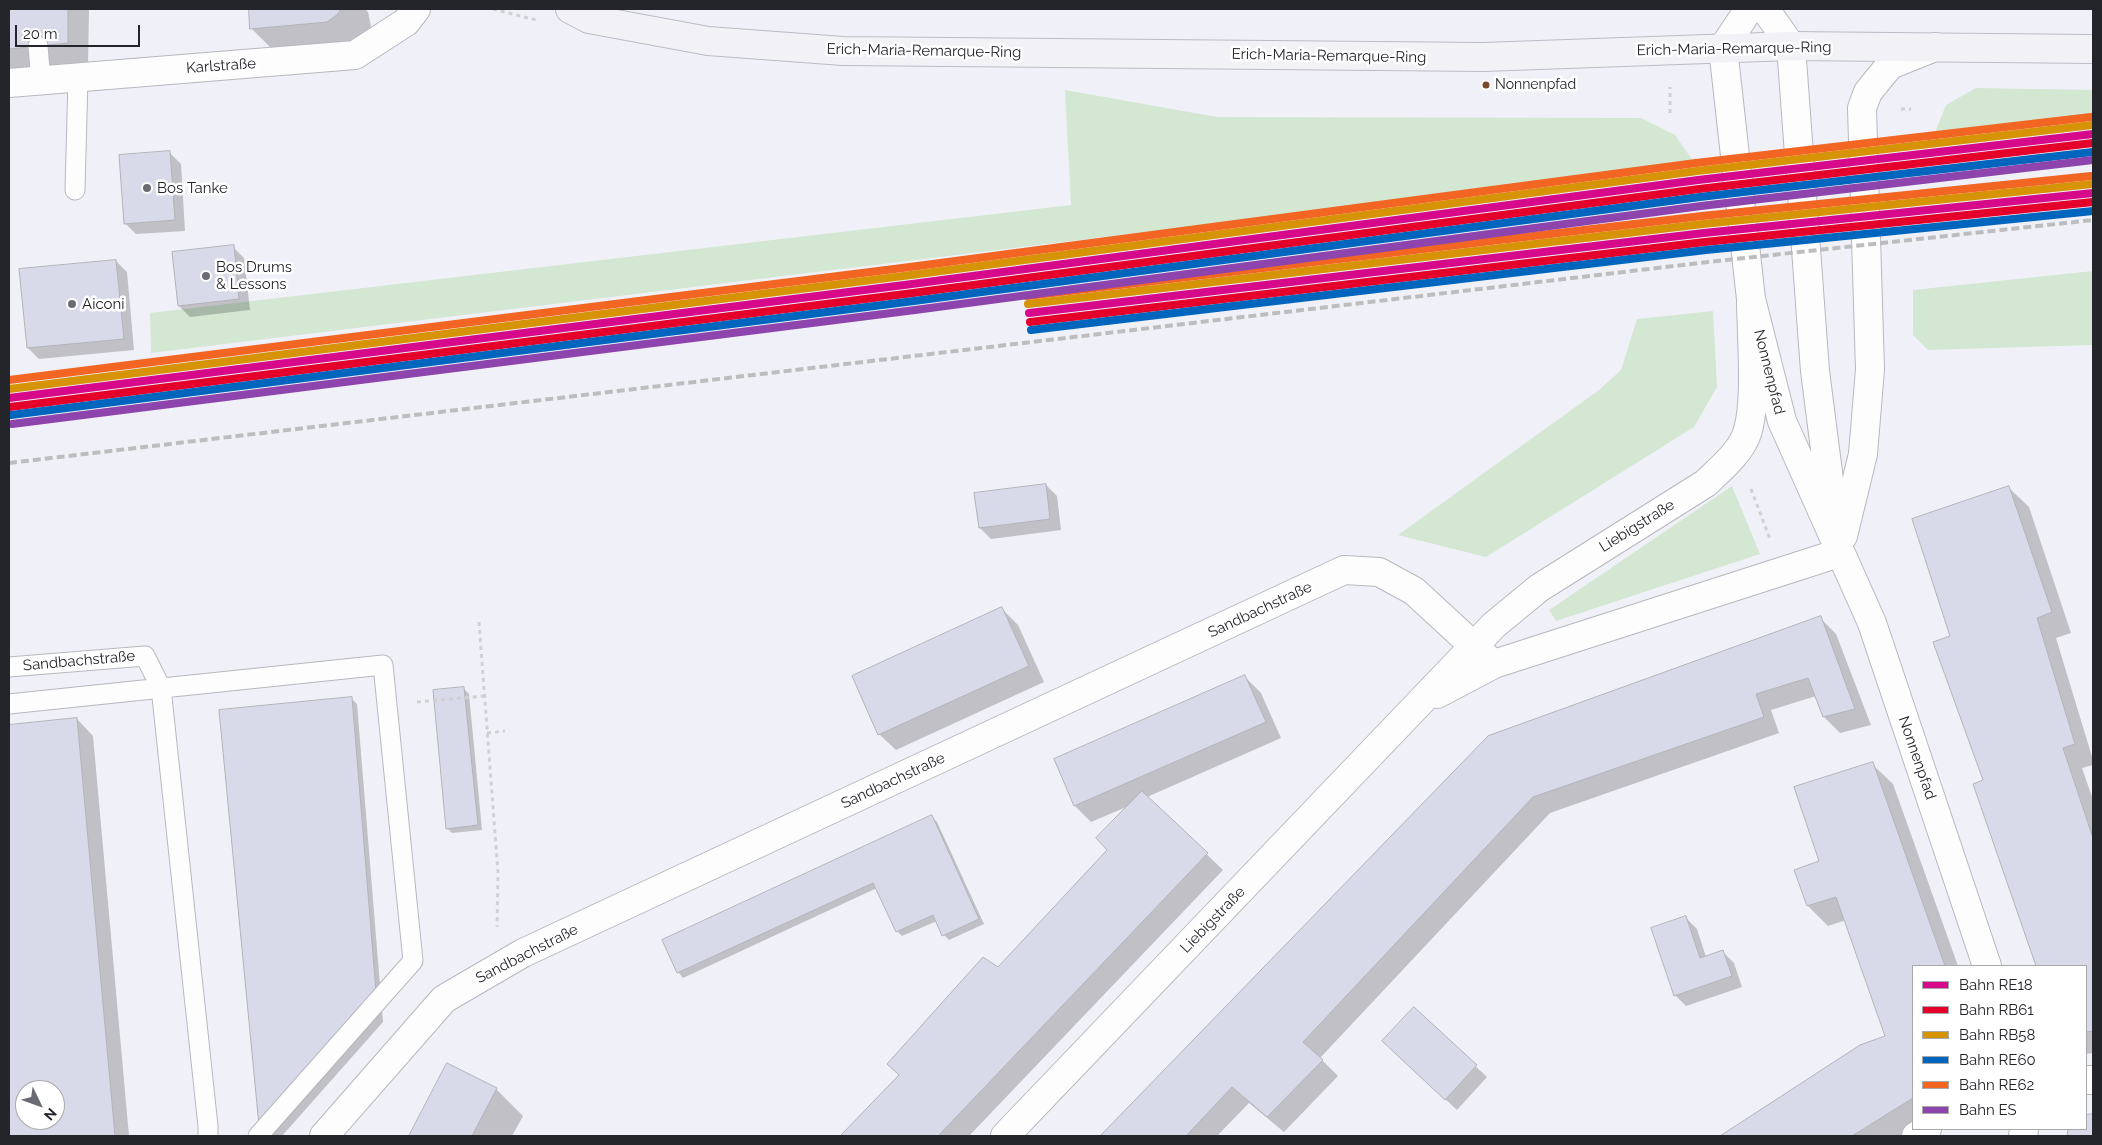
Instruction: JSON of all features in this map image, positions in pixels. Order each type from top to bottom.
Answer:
[{"type":"main road","name":"Erich-Maria-Remarque-Ring","points":[[570,9],[589,19],[708,40],[844,51],[1483,57],[1791,46],[2093,49]]},
{"type":"street","name":"Karlstraße","points":[[9,83],[355,56],[406,22],[416,9]]},
{"type":"street","points":[[1723,48],[1748,9]]},
{"type":"street","points":[[1765,9],[1791,46]]},
{"type":"street","name":"Nonnenpfad","points":[[1791,46],[1815,371],[1839,552]]},
{"type":"street","points":[[1839,552],[1863,454],[1870,369],[1862,108],[1868,92],[1890,65],[1936,47]]},
{"type":"street","name":"Nonnenpfad","points":[[1723,48],[1751,299],[1782,421],[1872,623],[1987,965]]},
{"type":"street","name":"Liebigstraße","points":[[1005,1136],[1494,625],[1539,588],[1706,482],[1730,461],[1746,437],[1752,404],[1751,299]]},
{"type":"street","name":"Liebigstraße","points":[[1420,703],[1494,664],[1839,552]]},
{"type":"street","name":"Sandbachstraße","points":[[324,1136],[444,999],[523,953],[1344,570],[1379,572],[1414,592],[1494,664]]},
{"type":"lane","points":[[38,46],[41,81]]},
{"type":"lane","points":[[75,190],[78,78]]},
{"type":"lane","name":"Sandbachstraße","points":[[9,667],[144,656],[161,688]]},
{"type":"lane","points":[[9,704],[383,665],[413,961],[258,1136]]},
{"type":"lane","points":[[161,688],[208,1136]]},
{"type":"path","points":[[1730,461],[1744,472],[1783,571]]},
{"type":"path","points":[[479,622],[498,873],[496,968]]},
{"type":"path","points":[[428,701],[484,696]]},
{"type":"path","points":[[487,733],[505,731]]},
{"type":"green space","points":[[1976,88],[2093,90],[2093,116],[1934,135],[1946,105]]},
{"type":"green space","points":[[1065,90],[1217,117],[1641,118],[1675,135],[1696,165],[151,353],[150,313],[1071,205]]},
{"type":"green space","points":[[2093,271],[2093,345],[1928,350],[1913,335],[1913,290]]},
{"type":"green space","points":[[1713,311],[1717,387],[1694,427],[1486,557],[1398,535],[1599,390],[1621,370],[1637,319]]},
{"type":"green space","points":[[1732,486],[1760,554],[1556,621],[1549,610]]},
{"type":"building","points":[[9,9],[68,9],[68,43],[9,49]]},
{"type":"building","points":[[249,9],[341,9],[338,14],[327,22],[250,29]]},
{"type":"building","name":"Bos Tanke","points":[[170,151],[175,220],[124,224],[119,155]]},
{"type":"building","name":"Bos Drums & Lessons","points":[[234,245],[239,299],[178,306],[172,252]]},
{"type":"building","name":"Aiconi","points":[[116,260],[124,339],[27,348],[19,269]]},
{"type":"building","points":[[1046,484],[1050,519],[979,528],[974,493]]},
{"type":"building","points":[[2009,486],[2052,612],[2037,618],[2075,744],[2063,748],[2093,838],[2093,1031],[2087,1032],[2087,965],[2036,965],[1973,784],[1983,780],[1933,642],[1950,636],[1912,519]]},
{"type":"building","points":[[1002,607],[1029,666],[878,735],[852,676]]},
{"type":"building","points":[[1821,616],[1855,709],[1823,717],[1808,678],[1756,694],[1764,717],[1533,797],[1303,1042],[1323,1060],[1267,1117],[1232,1087],[1186,1136],[1100,1136],[1488,736]]},
{"type":"building","points":[[1245,675],[1266,722],[1074,806],[1054,759]]},
{"type":"building","points":[[464,687],[478,825],[446,829],[433,690]]},
{"type":"building","points":[[352,697],[378,1016],[272,1136],[260,1136],[219,710]]},
{"type":"building","points":[[77,718],[115,1136],[9,1136],[9,725]]},
{"type":"building","points":[[1873,762],[1945,965],[1912,965],[1912,1099],[1852,1136],[1720,1136],[1860,1045],[1885,1036],[1836,897],[1807,906],[1794,870],[1819,861],[1794,787]]},
{"type":"building","points":[[1142,791],[1208,853],[938,1136],[840,1136],[899,1075],[887,1064],[983,957],[998,967],[1107,850],[1096,838]]},
{"type":"building","points":[[932,815],[979,919],[942,936],[933,915],[896,932],[873,883],[677,973],[662,940]]},
{"type":"building","points":[[1686,916],[1700,958],[1723,950],[1732,976],[1674,996],[1651,928]]},
{"type":"building","points":[[1414,1007],[1477,1065],[1445,1100],[1382,1041]]},
{"type":"building","points":[[447,1063],[497,1088],[472,1136],[409,1136]]},
{"type":"building","points":[[2093,1114],[2093,1136],[2067,1136],[2068,1130],[2087,1130],[2087,1115]]},
{"type":"railway","points":[[9,463],[1708,262],[2093,220]]},
{"type":"rail line","name":"RE62","points":[[9,380],[910,267],[1696,163],[2091,117]]},
{"type":"rail line","name":"RB58","points":[[9,389],[911,275],[1697,171],[2092,125]]},
{"type":"rail line","name":"RE18","points":[[9,398],[912,284],[1698,180],[2093,134]]},
{"type":"rail line","name":"RB61","points":[[10,407],[913,293],[1699,189],[2093,143]]},
{"type":"rail line","name":"RE60","points":[[11,415],[914,301],[1700,197],[2093,152]]},
{"type":"rail line","name":"ES","points":[[12,424],[915,310],[1701,206],[2093,160]]},
{"type":"rail line","name":"RE62","points":[[1027,296],[1702,216],[2091,176]]},
{"type":"rail line","name":"RB58","points":[[1028,304],[1703,224],[2092,184]]},
{"type":"rail line","name":"RE18","points":[[1029,313],[1704,233],[2093,193]]},
{"type":"rail line","name":"RB61","points":[[1030,322],[1705,242],[2093,202]]},
{"type":"rail line","name":"RE60","points":[[1031,330],[1706,250],[2093,211]]},
{"type":"place","name":"Nonnenpfad","points":[[1486,85]]},
{"type":"place","name":"Bos Tanke","points":[[147,188]]},
{"type":"place","name":"Bos Drums & Lessons","points":[[206,276]]},
{"type":"place","name":"Aiconi","points":[[72,304]]}]
